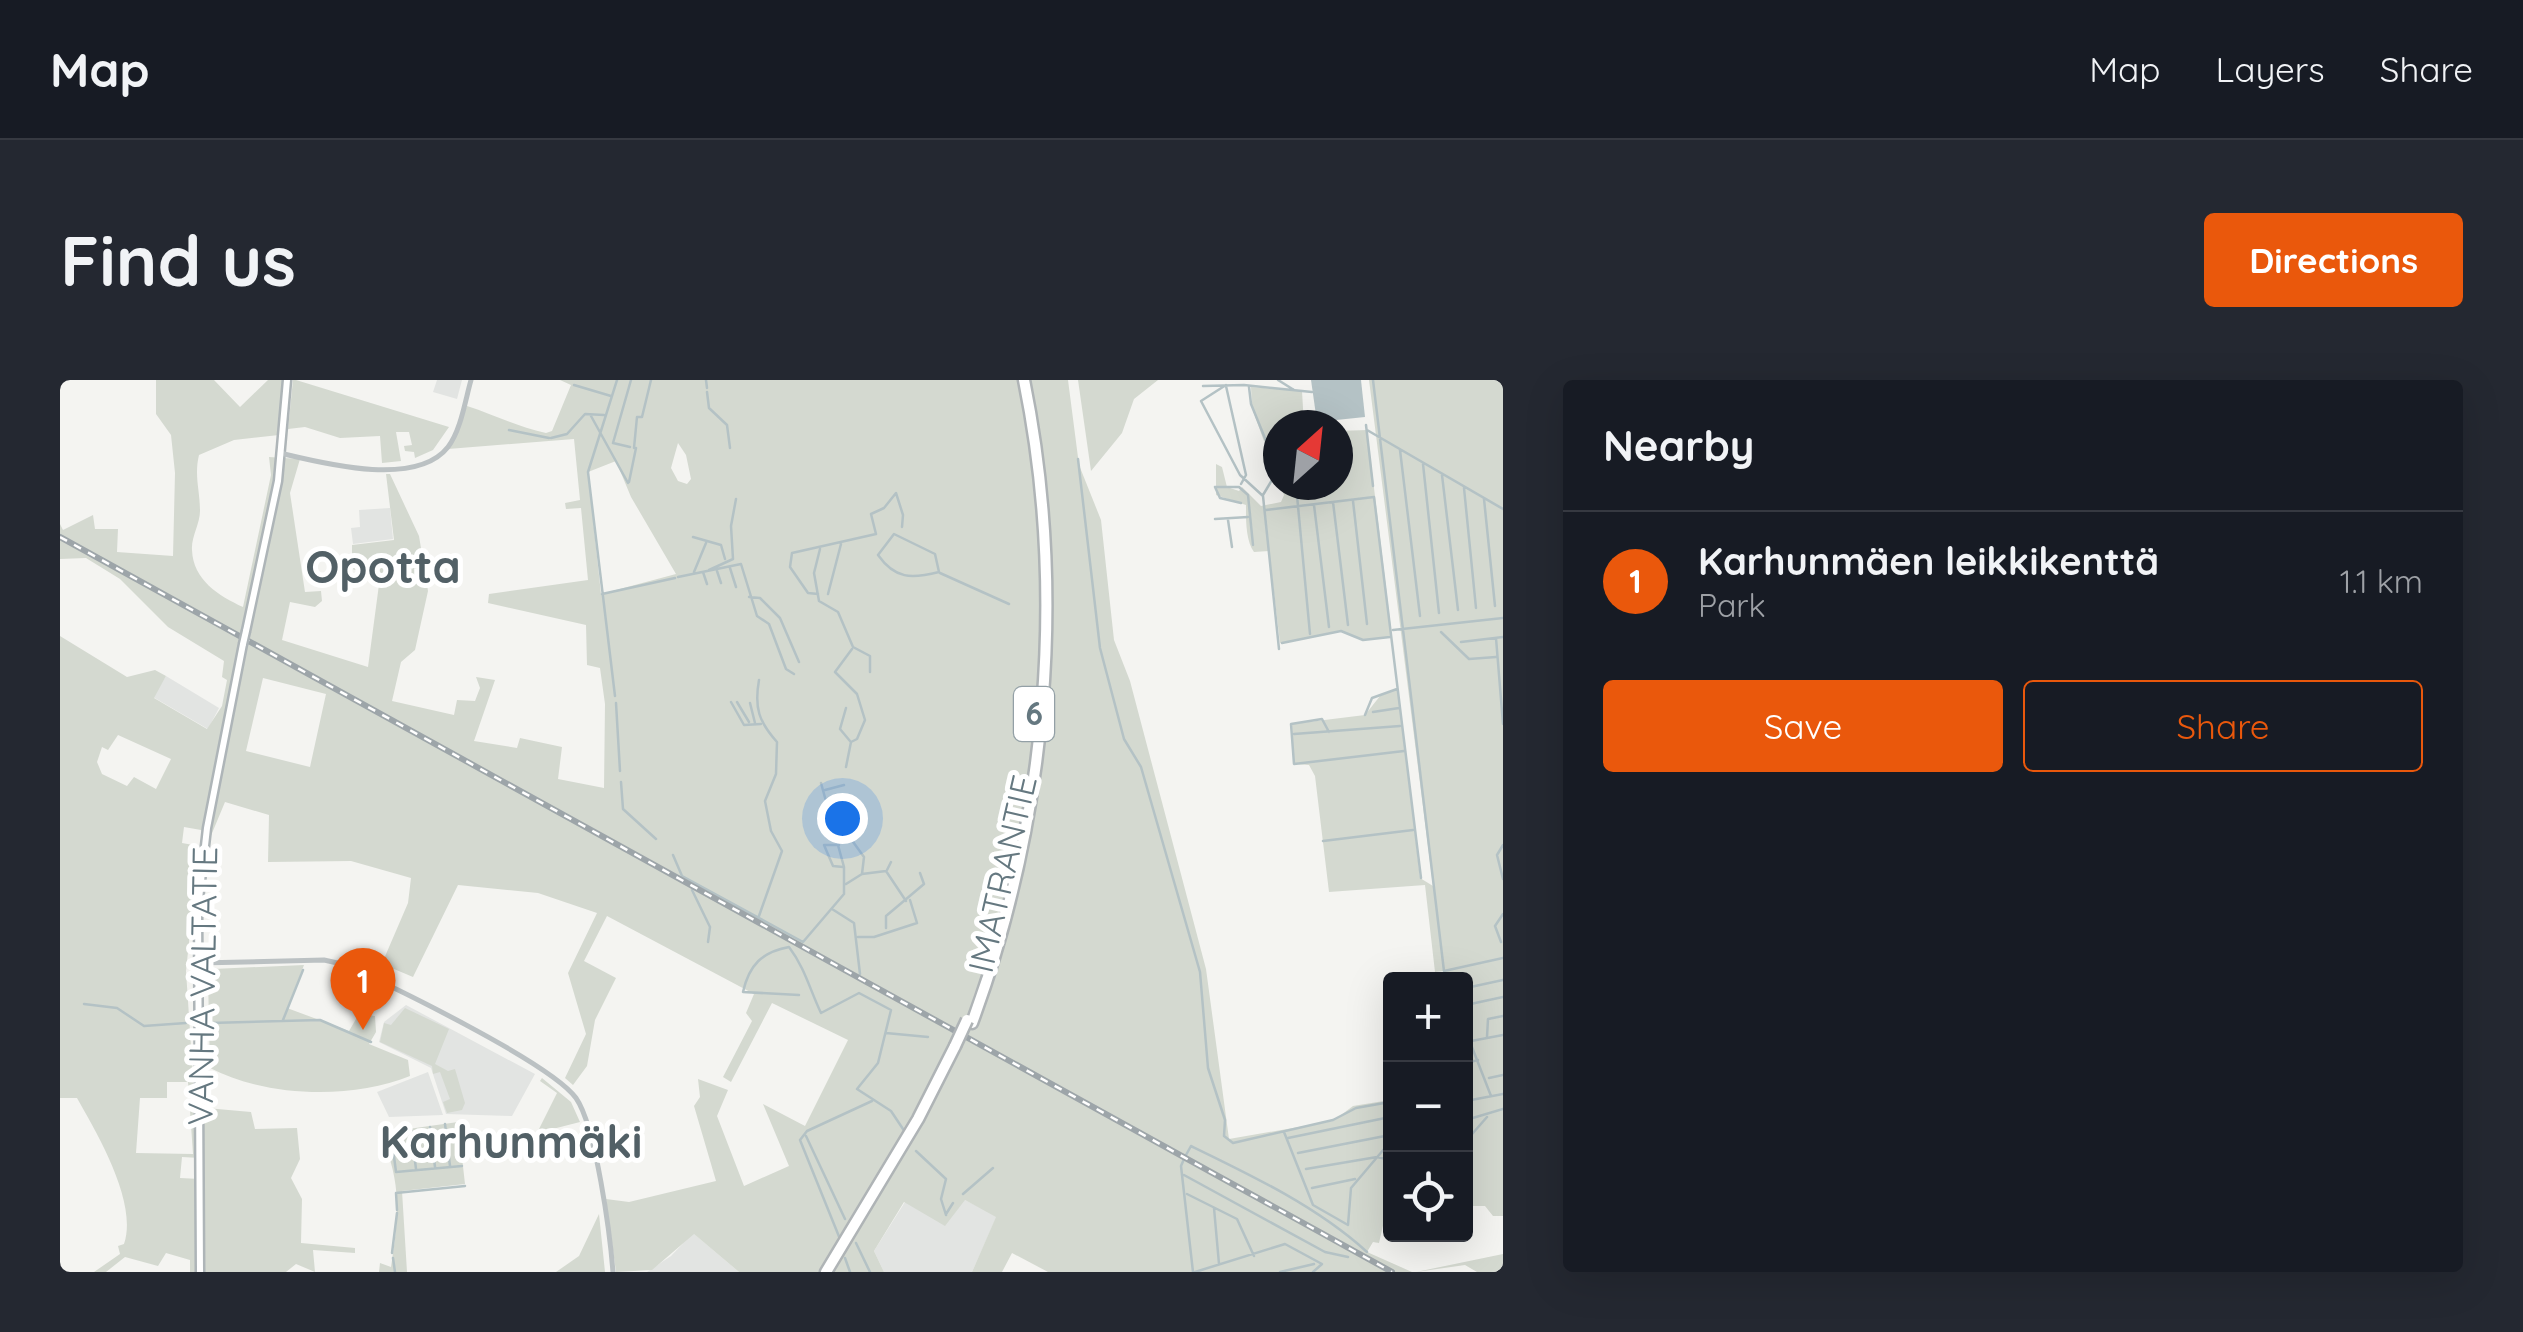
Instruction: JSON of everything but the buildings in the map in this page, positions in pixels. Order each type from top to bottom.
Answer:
[{"type":"highway","name":"IMATRANTIE","points":[[836,1269],[923,1124],[958,1048],[992,947],[1015,856],[1040,643],[1037,517],[1021,380]]},
{"type":"highway","name":"IMATRANTIE","points":[[826,1272],[958,1048]]},
{"type":"main road","points":[[280,452],[287,380]]},
{"type":"main road","name":"VANHA VALTATIE","points":[[200,1272],[196,962],[207,828],[276,498],[280,452]]},
{"type":"street","points":[[280,452],[348,470],[424,463],[442,453],[452,440],[471,380]]},
{"type":"street","points":[[196,962],[324,960],[390,988],[535,1067],[575,1097],[590,1144],[613,1272]]},
{"type":"shaded area","points":[[156,380],[214,380],[240,407],[268,380],[283,380],[279,435],[234,440],[199,455],[200,511],[192,550],[202,578],[243,607],[271,475],[269,457],[300,459],[290,493],[305,592],[321,591],[322,601],[315,607],[290,602],[282,640],[368,667],[380,577],[352,569],[352,545],[394,540],[386,474],[390,474],[419,536],[428,591],[415,650],[401,662],[392,701],[454,715],[457,700],[475,701],[480,688],[476,677],[495,680],[474,741],[517,748],[520,738],[562,747],[558,779],[604,788],[605,704],[600,668],[587,665],[586,625],[488,603],[489,594],[588,580],[581,508],[566,509],[565,503],[580,500],[574,439],[448,449],[467,406],[546,433],[552,431],[571,385],[560,380],[1068,380],[1079,465],[1101,520],[1114,640],[1130,681],[1206,969],[1229,1139],[1333,1121],[1353,1106],[1383,1101],[1383,1226],[1379,1243],[1373,1242],[1367,1252],[1412,1272],[1048,1272],[1012,1253],[1002,1272],[972,1272],[996,1217],[965,1200],[945,1226],[904,1202],[874,1251],[884,1272],[739,1272],[694,1234],[652,1270],[616,1272],[606,1199],[629,1202],[716,1181],[694,1106],[700,1097],[698,1079],[728,1090],[717,1116],[744,1186],[789,1166],[763,1104],[805,1126],[848,1040],[772,1003],[731,1082],[723,1077],[752,1021],[746,1013],[754,994],[607,916],[584,961],[616,978],[595,1020],[587,1066],[573,1085],[565,1078],[586,1034],[568,973],[597,913],[538,893],[458,885],[413,977],[394,969],[381,977],[377,975],[408,903],[411,878],[351,861],[268,862],[269,815],[225,802],[210,838],[201,830],[184,827],[182,843],[199,846],[186,971],[195,1107],[251,1112],[255,1129],[297,1128],[300,1159],[291,1178],[302,1199],[301,1243],[355,1248],[355,1253],[313,1250],[315,1272],[296,1264],[286,1272],[190,1272],[190,1260],[166,1253],[158,1266],[125,1257],[106,1272],[94,1272],[120,1254],[118,1246],[124,1244],[127,1227],[114,1169],[95,1131],[77,1098],[60,1098],[60,636],[127,677],[155,670],[166,676],[154,698],[207,729],[222,706],[227,680],[222,677],[224,661],[168,627],[120,579],[86,558],[60,559],[60,524],[63,530],[93,515],[95,529],[118,529],[117,552],[173,556],[175,473],[171,435],[156,414]],"holes":[[[678,443],[686,455],[691,479],[687,484],[678,481],[671,468]],[[616,461],[631,497],[676,574],[601,594],[588,472]],[[263,678],[326,694],[310,767],[246,751]],[[118,735],[171,759],[156,789],[134,777],[127,786],[102,774],[97,762],[102,747],[108,750]],[[167,1082],[188,1082],[193,1154],[136,1153],[140,1098],[167,1098]],[[182,1157],[200,1158],[200,1179],[180,1178]]]},
{"type":"shaded area","points":[[293,380],[449,427],[433,450],[415,458],[414,452],[405,451],[404,446],[412,445],[409,432],[396,432],[401,461],[382,463],[380,436],[340,438],[305,427],[288,429]]},
{"type":"shaded area","points":[[437,380],[462,380],[457,399],[433,392]]},
{"type":"shaded area","points":[[1078,380],[1158,380],[1134,399],[1122,433],[1091,471]]},
{"type":"shaded area","points":[[1311,380],[1361,380],[1365,417],[1353,418],[1353,410],[1315,410]]},
{"type":"shaded area","points":[[1369,380],[1503,380],[1503,1216],[1493,1216],[1485,1206],[1473,1206],[1473,972],[1435,972],[1425,885],[1329,892],[1315,776],[1309,765],[1294,764],[1292,724],[1365,715],[1380,696],[1398,689],[1420,878],[1433,886]]},
{"type":"shaded area","points":[[1251,387],[1302,391],[1303,410],[1263,410],[1263,438],[1252,408]]},
{"type":"shaded area","points":[[1353,430],[1367,430],[1392,637],[1363,640],[1340,631],[1280,643],[1269,551],[1254,552],[1251,547],[1246,505],[1216,495],[1216,464],[1222,467],[1227,487],[1239,491],[1242,487],[1261,506],[1282,500],[1353,500]]},
{"type":"shaded area","points":[[390,508],[393,539],[353,544],[351,528],[360,527],[359,510]]},
{"type":"shaded area","points":[[166,676],[219,708],[208,729],[153,697]]},
{"type":"shaded area","points":[[304,965],[287,1008],[349,1031],[359,1014],[375,1016],[376,1032],[369,1044],[408,1060],[410,1076],[362,1089],[309,1092],[257,1085],[210,1068],[208,977],[213,969]]},
{"type":"shaded area","points":[[406,1005],[535,1074],[512,1116],[446,1114],[431,1068],[379,1042],[384,1022]]},
{"type":"shaded area","points":[[405,1008],[449,1029],[435,1064],[448,1071],[455,1069],[465,1103],[462,1110],[447,1113],[443,1102],[450,1099],[440,1072],[433,1074],[432,1066],[380,1042],[384,1023],[391,1025]]},
{"type":"shaded area","points":[[428,1072],[443,1115],[389,1117],[377,1092]]},
{"type":"shaded area","points":[[542,1078],[571,1102],[580,1122],[537,1133],[557,1093],[540,1081]]},
{"type":"shaded area","points":[[458,1122],[465,1184],[402,1191],[407,1272],[379,1272],[380,1263],[391,1267],[397,1220],[394,1176],[385,1145],[394,1131]]},
{"type":"shaded area","points":[[965,1200],[997,1216],[972,1272],[884,1272],[874,1251],[905,1202]]},
{"type":"shaded area","points":[[599,1214],[605,1272],[556,1272],[579,1256]]},
{"type":"shaded area","points":[[693,1233],[739,1272],[647,1272],[671,1256]]},
{"type":"shaded area","points":[[1503,1254],[1503,1272],[1477,1272],[1465,1265],[1416,1272]]},
{"type":"waterway","points":[[615,696],[588,472],[617,380]]},
{"type":"waterway","points":[[630,447],[613,443],[631,380]]},
{"type":"waterway","points":[[634,448],[637,417],[642,417],[651,380]]},
{"type":"waterway","points":[[706,380],[707,388]]},
{"type":"waterway","points":[[1278,380],[1294,390]]},
{"type":"waterway","points":[[1373,380],[1444,971],[1503,958]]},
{"type":"waterway","points":[[574,385],[611,396]]},
{"type":"waterway","points":[[1226,385],[1201,401],[1240,475],[1263,496],[1279,649]]},
{"type":"waterway","points":[[1203,386],[1244,385],[1312,392]]},
{"type":"waterway","points":[[1226,386],[1246,475],[1241,484]]},
{"type":"waterway","points":[[1249,387],[1251,404],[1263,433]]},
{"type":"waterway","points":[[707,392],[709,408],[727,425],[730,448]]},
{"type":"waterway","points":[[551,438],[567,434],[585,414],[604,415]]},
{"type":"waterway","points":[[591,416],[628,483]]},
{"type":"waterway","points":[[1366,425],[1373,486]]},
{"type":"waterway","points":[[509,430],[549,438]]},
{"type":"waterway","points":[[1367,430],[1503,509]]},
{"type":"waterway","points":[[629,482],[636,448]]},
{"type":"waterway","points":[[1400,450],[1420,616]]},
{"type":"waterway","points":[[1078,459],[1100,648],[1124,739],[1141,767],[1200,972],[1208,1068],[1225,1120],[1224,1136],[1233,1143],[1333,1120],[1356,1108],[1383,1103]]},
{"type":"waterway","points":[[1423,464],[1439,613]]},
{"type":"waterway","points":[[1442,475],[1458,610]]},
{"type":"waterway","points":[[1241,503],[1220,498],[1215,487],[1239,487],[1248,495],[1253,545]]},
{"type":"waterway","points":[[1464,488],[1476,608]]},
{"type":"waterway","points":[[818,594],[808,593],[790,567],[792,553],[876,534],[871,514],[884,508],[896,493],[903,515],[902,527]]},
{"type":"waterway","points":[[1266,510],[1374,497],[1421,878]]},
{"type":"waterway","points":[[709,570],[733,559],[731,526],[736,499]]},
{"type":"waterway","points":[[1484,499],[1495,606]]},
{"type":"waterway","points":[[1297,500],[1310,634]]},
{"type":"waterway","points":[[1353,501],[1367,624]]},
{"type":"waterway","points":[[1333,502],[1348,625]]},
{"type":"waterway","points":[[1314,505],[1329,627]]},
{"type":"waterway","points":[[1215,519],[1248,517]]},
{"type":"waterway","points":[[1228,520],[1232,547]]},
{"type":"waterway","points":[[894,534],[935,554],[939,572],[912,576],[891,569],[878,555],[894,534]]},
{"type":"waterway","points":[[693,537],[721,545],[725,559]]},
{"type":"waterway","points":[[694,572],[706,543]]},
{"type":"waterway","points":[[828,594],[841,544]]},
{"type":"waterway","points":[[820,549],[814,573],[819,601],[838,612],[853,647],[870,656],[870,672]]},
{"type":"waterway","points":[[678,577],[741,564],[757,616],[769,624],[786,669],[794,674]]},
{"type":"waterway","points":[[730,568],[736,587]]},
{"type":"waterway","points":[[717,571],[721,583]]},
{"type":"waterway","points":[[703,572],[707,584]]},
{"type":"waterway","points":[[940,573],[1009,604]]},
{"type":"waterway","points":[[602,594],[675,578]]},
{"type":"waterway","points":[[749,597],[760,598],[780,618],[799,662]]},
{"type":"waterway","points":[[1393,630],[1503,618]]},
{"type":"waterway","points":[[1282,643],[1341,631],[1363,640],[1390,637]]},
{"type":"waterway","points":[[1441,632],[1469,659],[1496,657]]},
{"type":"waterway","points":[[1461,642],[1503,637]]},
{"type":"waterway","points":[[1496,638],[1503,724]]},
{"type":"waterway","points":[[846,767],[851,742],[857,739],[865,720],[857,694],[835,672],[852,649]]},
{"type":"waterway","points":[[759,680],[759,714],[777,742],[776,774],[765,801],[771,831],[782,851],[759,916]]},
{"type":"waterway","points":[[1365,715],[1372,698],[1397,689]]},
{"type":"waterway","points":[[731,702],[744,725],[761,724]]},
{"type":"waterway","points":[[737,702],[749,722]]},
{"type":"waterway","points":[[616,703],[620,771]]},
{"type":"waterway","points":[[750,703],[755,723]]},
{"type":"waterway","points":[[846,708],[840,729],[850,741]]},
{"type":"waterway","points":[[1373,712],[1399,708]]},
{"type":"waterway","points":[[1329,732],[1322,719],[1291,724],[1294,764],[1404,751]]},
{"type":"waterway","points":[[1294,734],[1400,726]]},
{"type":"waterway","points":[[621,782],[623,809],[656,839]]},
{"type":"waterway","points":[[673,855],[682,876],[803,942],[844,894],[844,867],[821,783]]},
{"type":"waterway","points":[[825,790],[844,785]]},
{"type":"waterway","points":[[1323,841],[1413,830]]},
{"type":"waterway","points":[[839,839],[851,839],[864,857],[862,874]]},
{"type":"waterway","points":[[839,845],[824,845],[833,866],[843,867]]},
{"type":"waterway","points":[[1503,845],[1497,855],[1503,879]]},
{"type":"waterway","points":[[887,870],[891,862]]},
{"type":"waterway","points":[[886,871],[906,901]]},
{"type":"waterway","points":[[846,884],[862,874],[886,871]]},
{"type":"waterway","points":[[886,928],[886,916],[924,884],[920,873]]},
{"type":"waterway","points":[[692,890],[710,927],[708,942]]},
{"type":"waterway","points":[[858,937],[874,937],[917,923],[910,900]]},
{"type":"waterway","points":[[832,909],[854,923],[860,974]]},
{"type":"waterway","points":[[1501,942],[1495,926],[1503,914]]},
{"type":"waterway","points":[[799,995],[743,992],[758,961],[789,947],[821,1013],[859,993],[891,1010],[878,1063],[857,1089],[891,1111],[905,1132]]},
{"type":"waterway","points":[[283,1020],[303,970]]},
{"type":"waterway","points":[[1473,986],[1503,980]]},
{"type":"waterway","points":[[1473,1003],[1503,997]]},
{"type":"waterway","points":[[84,1004],[117,1008],[144,1026],[186,1023]]},
{"type":"waterway","points":[[1487,1037],[1488,1019],[1503,1016]]},
{"type":"waterway","points":[[210,1023],[320,1020],[371,1042]]},
{"type":"waterway","points":[[886,1033],[928,1037]]},
{"type":"waterway","points":[[1473,1041],[1503,1035]]},
{"type":"waterway","points":[[1473,1050],[1491,1096]]},
{"type":"waterway","points":[[1470,1062],[1478,1060]]},
{"type":"waterway","points":[[1489,1078],[1503,1075]]},
{"type":"waterway","points":[[1473,1100],[1503,1094]]},
{"type":"waterway","points":[[840,1239],[800,1140],[807,1131],[872,1101]]},
{"type":"waterway","points":[[1473,1118],[1503,1109]]},
{"type":"waterway","points":[[1473,1133],[1487,1117]]},
{"type":"waterway","points":[[1288,1138],[1383,1118]]},
{"type":"waterway","points":[[445,1124],[450,1166]]},
{"type":"waterway","points":[[390,1125],[396,1172],[462,1166]]},
{"type":"waterway","points":[[430,1127],[435,1167]]},
{"type":"waterway","points":[[411,1130],[416,1169]]},
{"type":"waterway","points":[[1284,1132],[1313,1205],[1348,1225],[1351,1188],[1383,1150]]},
{"type":"waterway","points":[[806,1136],[845,1219]]},
{"type":"waterway","points":[[1298,1153],[1383,1136]]},
{"type":"waterway","points":[[1186,1155],[1191,1146],[1260,1180],[1306,1206],[1367,1252]]},
{"type":"waterway","points":[[916,1151],[946,1179],[941,1199],[946,1215]]},
{"type":"waterway","points":[[1306,1169],[1383,1158]]},
{"type":"waterway","points":[[1184,1159],[1181,1166],[1193,1272]]},
{"type":"waterway","points":[[963,1194],[993,1168]]},
{"type":"waterway","points":[[1184,1175],[1325,1252],[1348,1257]]},
{"type":"waterway","points":[[1312,1188],[1355,1179]]},
{"type":"waterway","points":[[397,1210],[396,1193],[465,1186]]},
{"type":"waterway","points":[[1187,1194],[1237,1219],[1254,1256]]},
{"type":"waterway","points":[[946,1214],[953,1203]]},
{"type":"waterway","points":[[1214,1208],[1219,1264]]},
{"type":"waterway","points":[[392,1253],[397,1213]]},
{"type":"waterway","points":[[856,1243],[870,1272]]},
{"type":"waterway","points":[[1195,1272],[1285,1244],[1322,1264],[1313,1272]]},
{"type":"waterway","points":[[393,1258],[395,1272]]},
{"type":"waterway","points":[[845,1258],[850,1272]]},
{"type":"waterway","points":[[1280,1272],[1314,1264]]},
{"type":"railway","points":[[60,537],[1392,1272]]},
{"type":"place","name":"Karhunmäen leikkikenttä","points":[[363,1030]]},
{"type":"district","name":"Opotta","points":[[383,567]]},
{"type":"district","name":"Karhunmäki","points":[[511,1142]]}]
